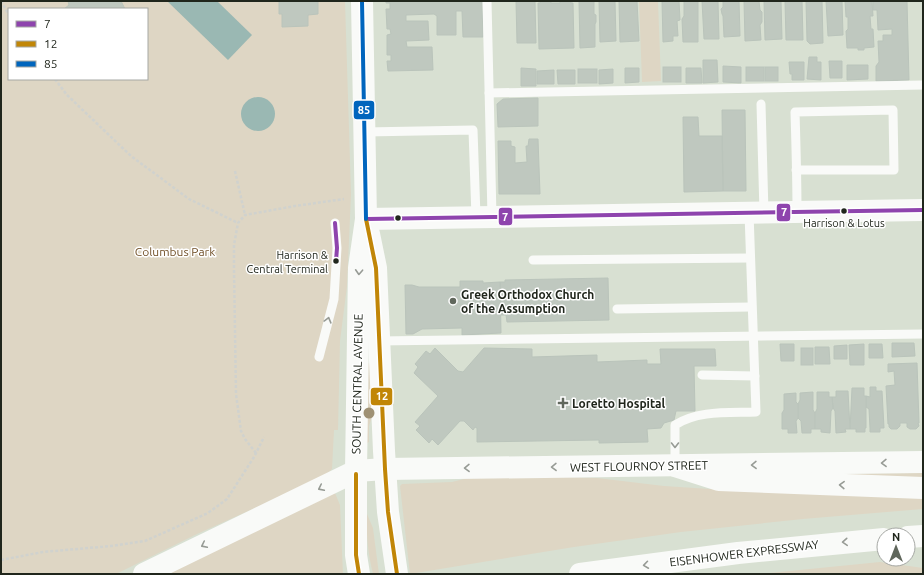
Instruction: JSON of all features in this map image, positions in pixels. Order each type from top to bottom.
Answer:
[{"type":"main road","name":"SOUTH CENTRAL AVENUE","points":[[359,574],[356,555],[356,471],[359,268],[366,219],[362,1]]},
{"type":"main road","points":[[366,219],[923,210]]},
{"type":"main road","name":"SOUTH CENTRAL AVENUE","points":[[366,219],[376,268],[378,341],[385,469],[388,512],[397,574]]},
{"type":"main road","name":"WEST FLOURNOY STREET","points":[[356,471],[385,469],[923,462]]},
{"type":"main road","points":[[675,466],[719,480],[923,488]]},
{"type":"main road","points":[[144,574],[356,471]]},
{"type":"main road","name":"EISENHOWER EXPRESSWAY","points":[[580,574],[738,552],[876,540]]},
{"type":"lane","points":[[484,217],[489,93],[487,1]]},
{"type":"lane","points":[[489,93],[923,84]]},
{"type":"lane","points":[[675,466],[675,425],[685,418],[703,414],[756,412],[750,258],[756,213],[761,104]]},
{"type":"lane","points":[[796,170],[894,170],[893,110],[795,112],[796,170],[797,212]]},
{"type":"lane","points":[[365,132],[473,130],[484,217]]},
{"type":"lane","points":[[319,358],[334,299],[337,248],[335,223]]},
{"type":"lane","points":[[533,260],[750,258]]},
{"type":"lane","points":[[617,309],[751,307]]},
{"type":"lane","points":[[378,341],[923,334]]},
{"type":"lane","points":[[702,375],[755,376]]},
{"type":"path","points":[[1,1],[8,13]]},
{"type":"path","points":[[56,80],[67,95],[131,156],[189,199],[238,223]]},
{"type":"path","points":[[235,171],[245,215]]},
{"type":"path","points":[[256,453],[245,439],[241,431],[236,394],[234,245],[238,223],[245,215],[344,199]]},
{"type":"path","points":[[1,560],[43,552],[145,542],[208,513],[227,499],[256,453],[264,437]]},
{"type":"green space","name":"Columbus Park","points":[[1,1],[345,1],[351,194],[347,286],[340,341],[338,430],[334,430],[332,469],[324,477],[197,534],[116,574],[1,574]]},
{"type":"green space","points":[[639,1],[658,1],[661,81],[642,82]]},
{"type":"green space","points":[[368,363],[370,364],[372,417],[369,426],[369,442],[367,443]]},
{"type":"green space","points":[[923,473],[923,481],[798,474]]},
{"type":"green space","points":[[468,478],[597,478],[664,486],[710,489],[923,494],[923,509],[803,519],[681,532],[574,547],[410,574],[400,486],[402,484],[452,482]]},
{"type":"green space","points":[[335,493],[340,505],[343,574],[158,574]]},
{"type":"green space","points":[[367,514],[373,528],[379,574],[373,574],[371,567],[367,537]]},
{"type":"green space","points":[[876,562],[876,567],[923,568],[923,574],[759,574]]},
{"type":"water","points":[[167,1],[217,1],[252,35],[228,60]]},
{"type":"water","points":[[255,97],[261,97],[265,98],[272,104],[275,114],[274,121],[268,128],[261,131],[255,131],[251,130],[244,124],[241,117],[241,111],[242,107],[248,100]]},
{"type":"building","points":[[68,1],[121,1],[124,8],[65,8],[69,5]]},
{"type":"building","points":[[279,1],[318,1],[318,14],[308,15],[308,26],[282,27],[282,14],[279,14]]},
{"type":"building","points":[[386,1],[482,1],[483,37],[463,37],[462,11],[456,11],[456,35],[437,35],[437,16],[434,14],[406,15],[406,21],[428,21],[429,40],[406,41],[407,47],[432,47],[433,70],[388,71],[387,61],[391,61],[391,55],[387,55],[387,35],[391,34],[390,29],[387,29],[386,9],[390,9],[390,3],[386,3]]},
{"type":"building","points":[[516,1],[535,1],[536,43],[517,43]]},
{"type":"building","points":[[540,1],[560,3],[560,1],[571,1],[571,3],[573,3],[574,48],[539,49],[538,3],[540,3]]},
{"type":"building","points":[[579,1],[594,1],[594,14],[596,15],[595,47],[580,48]]},
{"type":"building","points":[[599,1],[615,1],[616,41],[600,42]]},
{"type":"building","points":[[619,1],[637,1],[639,41],[620,42]]},
{"type":"building","points":[[662,1],[679,1],[680,20],[677,21],[678,36],[673,36],[673,41],[663,42]]},
{"type":"building","points":[[684,1],[698,1],[698,42],[683,42],[682,19],[684,16]]},
{"type":"building","points":[[702,1],[718,1],[719,39],[704,39]]},
{"type":"building","points":[[723,1],[739,1],[740,36],[724,37],[723,16],[721,9],[723,7]]},
{"type":"building","points":[[744,1],[759,1],[760,10],[762,12],[762,22],[760,25],[761,40],[745,41]]},
{"type":"building","points":[[764,1],[781,1],[782,39],[765,40]]},
{"type":"building","points":[[785,1],[802,1],[803,40],[786,40]]},
{"type":"building","points":[[806,1],[822,1],[823,43],[810,44],[807,41]]},
{"type":"building","points":[[826,1],[842,1],[843,35],[828,36]]},
{"type":"building","points":[[845,1],[872,1],[873,16],[870,16],[871,29],[873,29],[874,47],[864,48],[864,50],[858,50],[858,48],[847,48],[846,31],[848,29],[848,17],[846,17]]},
{"type":"building","points":[[873,1],[907,1],[909,80],[876,81],[876,66],[879,62],[878,41],[883,41],[883,35],[892,35],[892,29],[878,30],[877,10],[873,10]]},
{"type":"building","points":[[809,57],[817,57],[817,62],[821,62],[821,80],[807,79]]},
{"type":"building","points":[[703,60],[717,60],[718,82],[703,83]]},
{"type":"building","points":[[829,61],[842,61],[842,78],[830,78]]},
{"type":"building","points":[[789,62],[804,62],[804,80],[792,80]]},
{"type":"building","points":[[847,65],[868,65],[868,79],[847,80]]},
{"type":"building","points":[[723,66],[741,67],[741,83],[723,82]]},
{"type":"building","points":[[663,67],[681,67],[681,82],[663,82]]},
{"type":"building","points":[[746,67],[764,67],[764,81],[746,81]]},
{"type":"building","points":[[765,67],[778,67],[778,81],[765,81]]},
{"type":"building","points":[[521,68],[536,69],[536,86],[521,86]]},
{"type":"building","points":[[625,68],[639,68],[639,82],[625,83]]},
{"type":"building","points":[[686,68],[701,68],[702,83],[686,83]]},
{"type":"building","points":[[578,69],[597,69],[597,83],[578,83]]},
{"type":"building","points":[[613,69],[613,83],[599,84],[599,70]]},
{"type":"building","points":[[554,70],[554,84],[537,84],[537,71]]},
{"type":"building","points":[[557,70],[575,70],[575,84],[558,84]]},
{"type":"building","points":[[538,98],[538,126],[498,127],[497,104],[503,99]]},
{"type":"building","points":[[722,110],[745,110],[746,191],[723,191]]},
{"type":"building","points":[[683,117],[698,117],[699,136],[722,136],[723,191],[684,192]]},
{"type":"building","points":[[529,139],[538,139],[540,194],[499,194],[498,141],[511,141],[511,146],[515,147],[515,163],[527,162],[526,146],[528,146]]},
{"type":"building","points":[[608,278],[609,320],[507,322],[506,315],[501,315],[500,282],[505,282],[505,280]]},
{"type":"building","name":"Greek Orthodox Church of the Assumption","points":[[460,281],[483,281],[483,283],[500,282],[501,333],[462,335],[462,328],[422,329],[413,334],[406,334],[405,285],[419,287],[460,287]]},
{"type":"building","points":[[892,343],[914,343],[915,356],[892,357]]},
{"type":"building","points":[[780,344],[794,344],[794,361],[781,361]]},
{"type":"building","points":[[864,344],[864,365],[850,365],[849,345]]},
{"type":"building","points":[[869,344],[882,344],[883,358],[869,358]]},
{"type":"building","points":[[847,345],[847,359],[834,359],[834,346]]},
{"type":"building","points":[[815,347],[829,347],[830,364],[815,364]]},
{"type":"building","name":"Loretto Hospital","points":[[435,348],[458,371],[463,372],[484,348],[532,349],[532,357],[597,355],[597,362],[647,360],[647,364],[661,364],[660,349],[715,349],[716,366],[694,366],[695,411],[676,411],[674,420],[664,423],[661,428],[647,429],[648,442],[599,443],[599,440],[477,442],[477,428],[475,427],[473,430],[464,421],[460,421],[438,445],[432,439],[429,443],[416,430],[420,426],[415,422],[438,396],[414,373],[418,367],[415,364],[426,351],[430,354]]},
{"type":"building","points":[[801,348],[813,348],[813,365],[801,365]]},
{"type":"building","points":[[917,363],[919,426],[916,429],[910,429],[907,427],[907,423],[900,423],[900,426],[897,429],[891,429],[888,424],[886,386],[895,385],[894,371],[888,372],[888,364]]},
{"type":"building","points":[[870,387],[876,387],[876,391],[882,391],[884,428],[880,428],[880,432],[870,432],[869,409],[866,407],[866,396],[870,397]]},
{"type":"building","points":[[852,388],[864,388],[864,396],[866,396],[865,432],[856,432],[856,429],[850,429]]},
{"type":"building","points":[[836,391],[848,391],[850,429],[845,429],[846,432],[836,433],[835,411],[833,408],[832,397],[836,397]]},
{"type":"building","points":[[813,392],[815,429],[811,429],[811,433],[802,433],[801,421],[798,418],[800,393]]},
{"type":"building","points":[[817,392],[829,392],[829,397],[832,397],[833,408],[831,411],[830,433],[821,432],[821,429],[815,429]]},
{"type":"building","points":[[796,393],[796,402],[798,404],[798,418],[796,421],[797,433],[788,433],[788,429],[782,429],[784,394]]},
{"type":"transit line","name":"85","points":[[362,1],[366,219]]},
{"type":"transit line","name":"7","points":[[366,219],[923,210]]},
{"type":"transit line","name":"12","points":[[366,219],[376,268],[385,469],[388,512],[397,574]]},
{"type":"transit line","name":"7","points":[[335,223],[337,248],[336,261]]},
{"type":"transit line","name":"12","points":[[356,474],[356,555],[359,574]]},
{"type":"place","name":"Harrison & Lotus","points":[[844,211]]},
{"type":"place","name":"Harrison & Central Terminal","points":[[336,261]]},
{"type":"place","name":"Greek Orthodox Church of the Assumption","points":[[453,301]]},
{"type":"place","name":"Loretto Hospital","points":[[563,403]]}]
